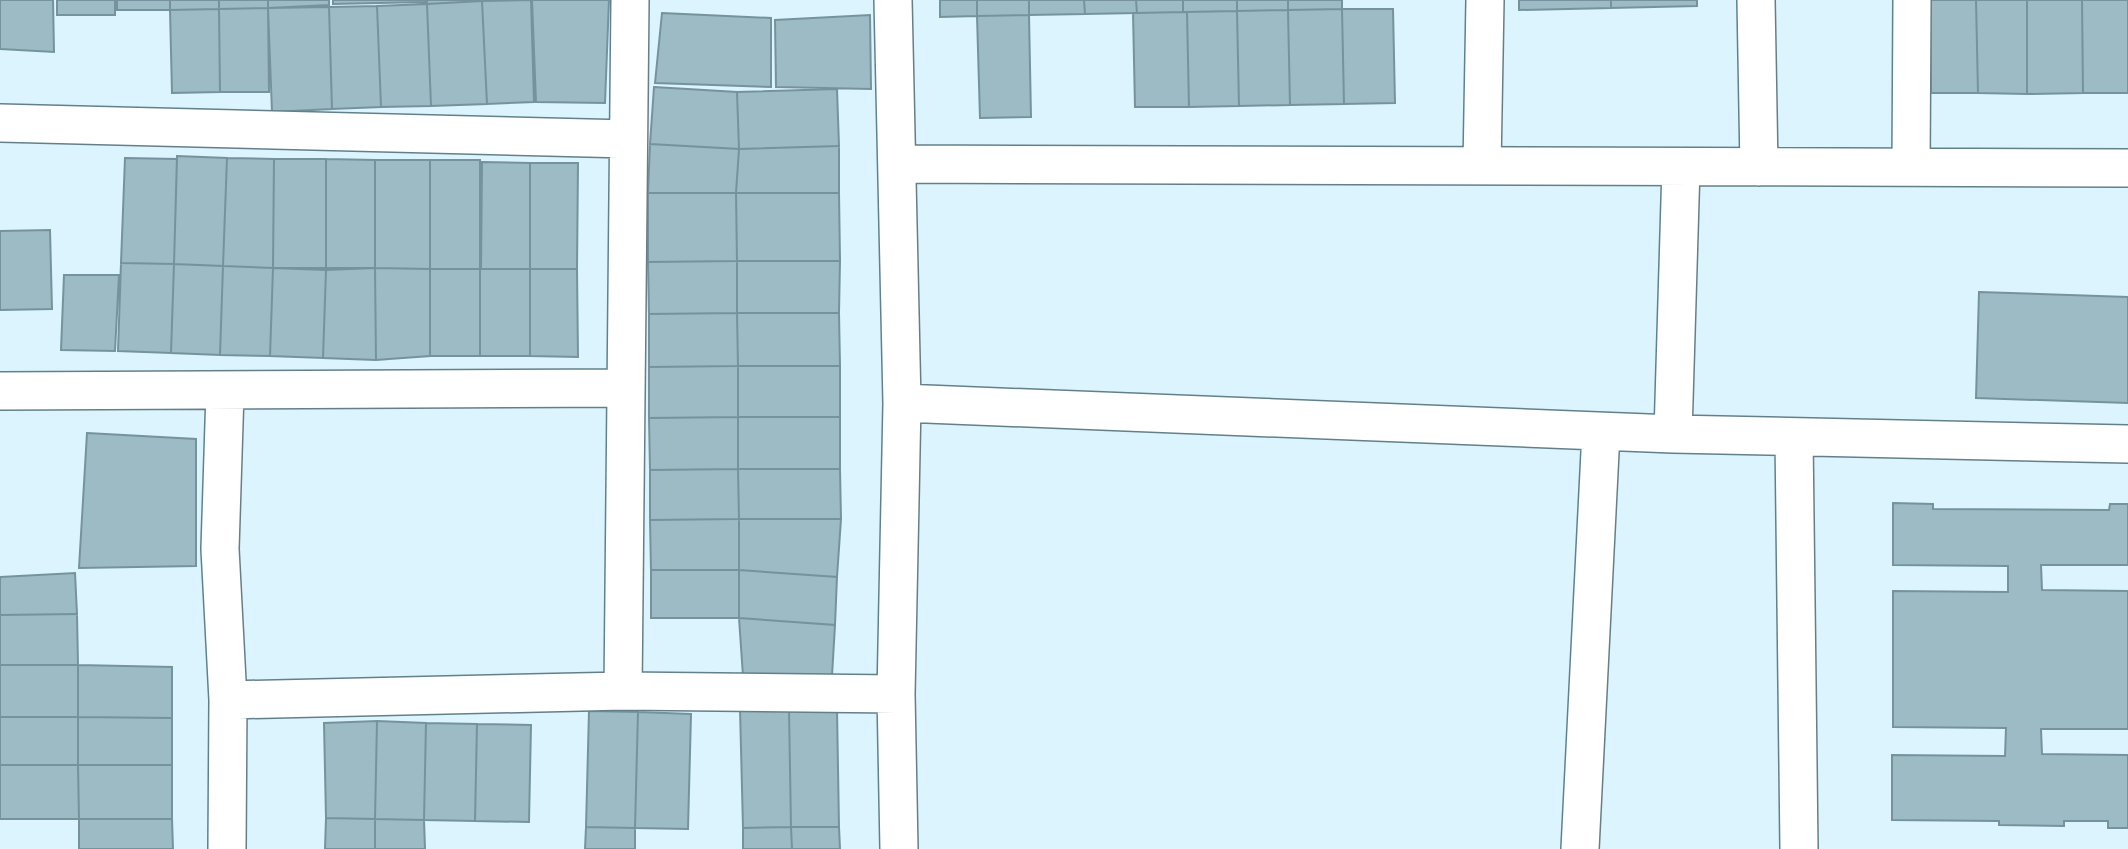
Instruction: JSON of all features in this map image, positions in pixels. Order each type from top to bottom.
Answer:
[{"type":"street","points":[[623,691],[630,0]]},
{"type":"street","points":[[893,0],[899,164],[902,403],[896,694],[899,849]]},
{"type":"street","points":[[1482,166],[1485,0]]},
{"type":"street","points":[[1756,0],[1759,167]]},
{"type":"street","points":[[1911,167],[1912,0]]},
{"type":"street","points":[[0,123],[628,139]]},
{"type":"street","points":[[899,164],[2128,168]]},
{"type":"street","points":[[1673,435],[1681,167]]},
{"type":"street","points":[[0,391],[626,388]]},
{"type":"street","points":[[225,392],[220,549],[228,700],[227,849]]},
{"type":"street","points":[[902,403],[1673,435],[2128,444]]},
{"type":"street","points":[[1580,849],[1601,432]]},
{"type":"street","points":[[1794,437],[1799,849]]},
{"type":"street","points":[[228,700],[623,691],[896,694]]},
{"type":"building","points":[[0,0],[53,0],[54,52],[0,49]]},
{"type":"building","points":[[57,0],[115,0],[115,15],[57,15]]},
{"type":"building","points":[[117,0],[170,0],[170,10],[117,10]]},
{"type":"building","points":[[170,0],[219,0],[219,9],[170,10]]},
{"type":"building","points":[[219,0],[268,0],[268,8],[219,9]]},
{"type":"building","points":[[268,0],[329,0],[329,5],[268,8]]},
{"type":"building","points":[[333,0],[425,0],[425,2],[333,4]]},
{"type":"building","points":[[427,0],[482,0],[482,1],[427,4]]},
{"type":"building","points":[[531,0],[534,102],[487,104],[482,1]]},
{"type":"building","points":[[532,0],[609,0],[605,103],[536,102]]},
{"type":"building","points":[[940,0],[977,0],[977,16],[940,17]]},
{"type":"building","points":[[977,0],[1029,0],[1029,15],[977,16]]},
{"type":"building","points":[[1029,0],[1084,0],[1085,14],[1029,15]]},
{"type":"building","points":[[1084,0],[1136,0],[1137,13],[1085,14]]},
{"type":"building","points":[[1136,0],[1183,0],[1183,12],[1137,13]]},
{"type":"building","points":[[1183,0],[1237,0],[1237,11],[1183,12]]},
{"type":"building","points":[[1237,0],[1288,0],[1288,10],[1237,11]]},
{"type":"building","points":[[1288,0],[1342,0],[1342,9],[1288,10]]},
{"type":"building","points":[[1519,0],[1611,0],[1611,8],[1519,10]]},
{"type":"building","points":[[1611,0],[1697,0],[1697,6],[1611,8]]},
{"type":"building","points":[[1930,0],[1976,0],[1978,93],[1931,93]]},
{"type":"building","points":[[1976,0],[2027,0],[2027,94],[1978,93]]},
{"type":"building","points":[[2027,0],[2082,0],[2083,93],[2027,94]]},
{"type":"building","points":[[2082,0],[2128,0],[2128,93],[2083,93]]},
{"type":"building","points":[[482,1],[487,104],[431,106],[427,4]]},
{"type":"building","points":[[427,4],[431,106],[381,107],[377,6]]},
{"type":"building","points":[[377,6],[381,107],[332,109],[329,7]]},
{"type":"building","points":[[329,7],[332,109],[272,112],[268,8]]},
{"type":"building","points":[[268,8],[269,92],[220,92],[219,9]]},
{"type":"building","points":[[219,9],[220,92],[172,93],[170,10]]},
{"type":"building","points":[[1342,9],[1344,104],[1290,105],[1288,10]]},
{"type":"building","points":[[1342,9],[1393,9],[1395,103],[1344,104]]},
{"type":"building","points":[[1288,10],[1290,105],[1239,106],[1237,11]]},
{"type":"building","points":[[1237,11],[1239,106],[1189,107],[1187,12]]},
{"type":"building","points":[[1187,12],[1189,107],[1135,107],[1133,13]]},
{"type":"building","points":[[662,13],[771,18],[771,87],[655,83]]},
{"type":"building","points":[[870,15],[871,89],[776,87],[775,20]]},
{"type":"building","points":[[1029,15],[1031,117],[980,118],[977,16]]},
{"type":"building","points":[[654,87],[737,92],[739,149],[650,144]]},
{"type":"building","points":[[837,89],[839,146],[739,149],[737,92]]},
{"type":"building","points":[[650,144],[739,149],[736,193],[648,193]]},
{"type":"building","points":[[839,146],[839,193],[736,193],[739,149]]},
{"type":"building","points":[[177,156],[227,158],[223,266],[174,264]]},
{"type":"building","points":[[125,158],[177,159],[174,264],[121,263]]},
{"type":"building","points":[[227,158],[274,159],[273,268],[223,266]]},
{"type":"building","points":[[274,159],[326,159],[326,268],[273,268]]},
{"type":"building","points":[[326,159],[375,160],[375,268],[326,268]]},
{"type":"building","points":[[375,160],[430,160],[430,269],[375,268]]},
{"type":"building","points":[[430,160],[480,160],[480,269],[430,269]]},
{"type":"building","points":[[482,162],[530,163],[530,269],[481,269]]},
{"type":"building","points":[[530,163],[578,163],[577,269],[530,269]]},
{"type":"building","points":[[648,193],[736,193],[737,261],[648,262]]},
{"type":"building","points":[[736,193],[839,193],[840,261],[737,261]]},
{"type":"building","points":[[50,230],[52,309],[0,310],[0,231]]},
{"type":"building","points":[[737,261],[737,313],[649,314],[648,262]]},
{"type":"building","points":[[737,261],[840,261],[839,313],[737,313]]},
{"type":"building","points":[[121,263],[174,264],[171,353],[118,351]]},
{"type":"building","points":[[174,264],[223,266],[220,355],[171,353]]},
{"type":"building","points":[[223,266],[273,268],[270,356],[220,355]]},
{"type":"building","points":[[273,268],[326,270],[323,358],[270,356]]},
{"type":"building","points":[[375,268],[376,360],[323,358],[326,270]]},
{"type":"building","points":[[375,268],[430,269],[430,356],[376,360]]},
{"type":"building","points":[[430,269],[480,269],[480,356],[430,356]]},
{"type":"building","points":[[480,269],[530,269],[530,356],[480,356]]},
{"type":"building","points":[[530,269],[577,269],[578,357],[530,356]]},
{"type":"building","points":[[64,275],[119,275],[115,351],[61,350]]},
{"type":"building","points":[[1979,292],[2128,297],[2128,403],[1976,398]]},
{"type":"building","points":[[737,313],[738,366],[649,367],[649,314]]},
{"type":"building","points":[[737,313],[839,313],[840,366],[738,366]]},
{"type":"building","points":[[738,366],[738,417],[649,418],[649,367]]},
{"type":"building","points":[[738,366],[840,366],[840,417],[738,417]]},
{"type":"building","points":[[738,417],[738,469],[650,470],[649,418]]},
{"type":"building","points":[[738,417],[840,417],[840,469],[738,469]]},
{"type":"building","points":[[87,433],[196,439],[196,566],[79,568]]},
{"type":"building","points":[[738,469],[840,469],[841,519],[739,519]]},
{"type":"building","points":[[738,469],[739,519],[650,520],[650,470]]},
{"type":"building","points":[[1893,503],[1933,504],[1933,509],[2109,510],[2110,504],[2128,504],[2128,565],[2041,565],[2042,590],[2128,591],[2128,729],[2041,729],[2042,754],[2128,755],[2128,828],[2108,828],[2108,821],[2064,821],[2064,826],[1999,825],[1999,821],[1892,820],[1892,755],[2005,756],[2006,728],[1893,727],[1893,591],[2008,592],[2008,566],[1893,565]]},
{"type":"building","points":[[739,519],[739,570],[651,570],[650,520]]},
{"type":"building","points":[[739,519],[841,519],[837,577],[739,570]]},
{"type":"building","points":[[651,570],[739,570],[739,618],[651,618]]},
{"type":"building","points":[[739,570],[837,577],[835,625],[739,618]]},
{"type":"building","points":[[75,573],[77,614],[0,615],[0,577]]},
{"type":"building","points":[[77,614],[78,665],[0,665],[0,615]]},
{"type":"building","points":[[739,618],[835,625],[832,676],[743,676]]},
{"type":"building","points":[[0,665],[78,665],[78,717],[0,717]]},
{"type":"building","points":[[78,665],[172,667],[172,718],[78,717]]},
{"type":"building","points":[[740,709],[789,709],[791,827],[743,828]]},
{"type":"building","points":[[789,709],[837,709],[839,827],[791,827]]},
{"type":"building","points":[[589,711],[638,712],[635,828],[586,827]]},
{"type":"building","points":[[638,712],[691,714],[688,829],[635,828]]},
{"type":"building","points":[[0,717],[78,717],[78,765],[0,765]]},
{"type":"building","points":[[78,717],[172,718],[172,765],[78,765]]},
{"type":"building","points":[[377,721],[426,723],[424,820],[375,819]]},
{"type":"building","points":[[377,721],[375,819],[326,818],[324,723]]},
{"type":"building","points":[[426,723],[477,724],[475,821],[424,820]]},
{"type":"building","points":[[477,724],[531,725],[529,822],[475,821]]},
{"type":"building","points":[[0,765],[78,765],[79,819],[0,819]]},
{"type":"building","points":[[78,765],[172,765],[172,819],[79,819]]},
{"type":"building","points":[[326,818],[375,819],[375,849],[325,849]]},
{"type":"building","points":[[79,819],[172,819],[173,849],[79,849]]},
{"type":"building","points":[[375,819],[424,820],[425,849],[375,849]]},
{"type":"building","points":[[586,827],[635,828],[635,849],[585,849]]},
{"type":"building","points":[[791,827],[792,849],[743,849],[743,828]]},
{"type":"building","points":[[791,827],[839,827],[840,849],[792,849]]}]
